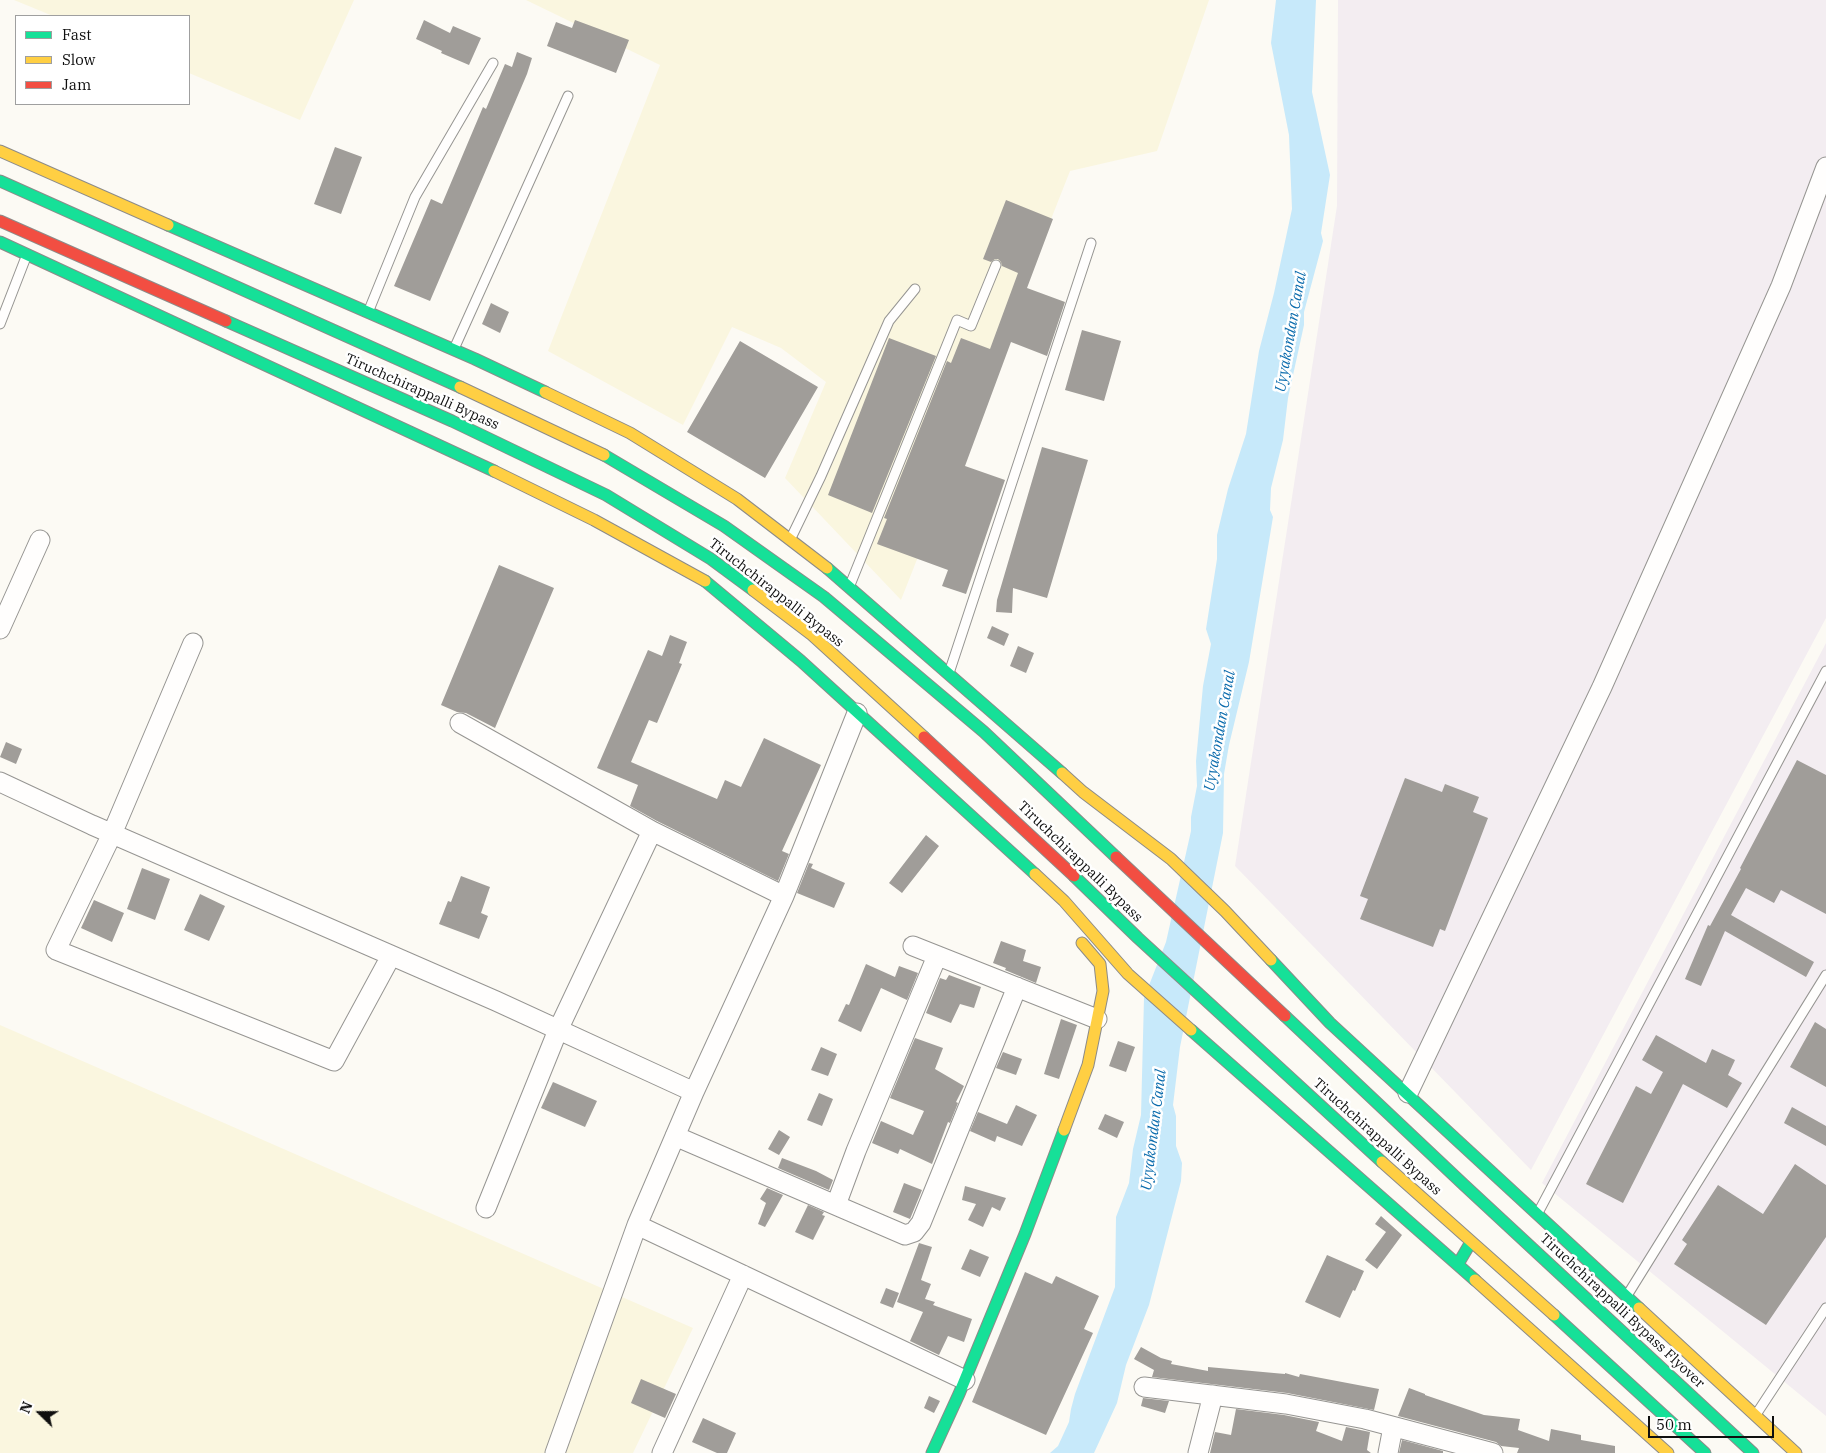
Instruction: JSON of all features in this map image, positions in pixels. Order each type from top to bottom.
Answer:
[{"type":"main road","points":[[0,151],[454,349],[630,433],[737,499],[849,588],[1082,792],[1171,858],[1225,911],[1330,1023],[1796,1453]]},
{"type":"main road","name":"Tiruchchirappalli Bypass","points":[[0,181],[468,390],[546,427],[615,460],[724,526],[824,597],[984,732],[1471,1191]]},
{"type":"main road","name":"Tiruchchirappalli Bypass","points":[[0,221],[452,421],[606,495],[712,559],[818,640],[1042,844],[1138,938],[1471,1242]]},
{"type":"main road","points":[[0,242],[441,445],[594,520],[702,579],[801,661],[1064,901],[1128,974],[1458,1264],[1668,1453]]},
{"type":"main road","points":[[1021,862],[1047,902]]},
{"type":"main road","points":[[932,1453],[965,1380],[1025,1234],[1088,1065],[1103,991],[1100,964],[1076,936]]},
{"type":"main road","name":"Tiruchchirappalli Bypass Flyover","points":[[1471,1191],[1753,1453]]},
{"type":"main road","points":[[1458,1264],[1471,1242],[1516,1280],[1705,1453]]},
{"type":"street","points":[[1408,1093],[1602,687],[1780,286],[1826,167]]},
{"type":"street","points":[[0,629],[40,540]]},
{"type":"street","points":[[192,644],[112,834],[56,950],[334,1061],[391,956]]},
{"type":"street","points":[[554,1453],[637,1225],[694,1092],[784,896],[857,713]]},
{"type":"street","points":[[460,723],[652,831],[784,896]]},
{"type":"street","points":[[0,782],[112,834],[558,1030],[694,1092]]},
{"type":"street","points":[[486,1208],[558,1030],[652,831]]},
{"type":"street","points":[[913,946],[1097,1019]]},
{"type":"street","points":[[836,1205],[856,1151],[937,956]]},
{"type":"street","points":[[675,1136],[905,1235],[914,1232],[921,1224],[1017,988]]},
{"type":"street","points":[[637,1225],[965,1380]]},
{"type":"street","points":[[662,1453],[743,1275]]},
{"type":"street","points":[[1144,1387],[1286,1404],[1365,1420],[1493,1453]]},
{"type":"street","points":[[1198,1453],[1213,1395]]},
{"type":"street","points":[[1388,1453],[1393,1427]]},
{"type":"lane","points":[[368,312],[415,196],[493,63]]},
{"type":"lane","points":[[454,349],[568,96]]},
{"type":"lane","points":[[948,675],[1091,244]]},
{"type":"lane","points":[[0,324],[28,254]]},
{"type":"lane","points":[[849,588],[957,320],[971,326],[996,265]]},
{"type":"lane","points":[[789,540],[821,476],[888,321],[915,289]]},
{"type":"lane","points":[[1538,1214],[1826,671]]},
{"type":"lane","points":[[1627,1296],[1826,975]]},
{"type":"lane","points":[[1756,1415],[1826,1308]]},
{"type":"shaded area","points":[[14,0],[354,0],[300,120],[190,73],[190,15],[51,15]]},
{"type":"shaded area","points":[[526,0],[1209,0],[1157,151],[1070,171],[901,600],[785,478],[826,382],[781,348],[732,327],[683,425],[548,351],[660,65]]},
{"type":"shaded area","points":[[1338,0],[1826,0],[1826,618],[1531,1170],[1235,866],[1337,206]]},
{"type":"shaded area","points":[[1826,643],[1826,1416],[1542,1183]]},
{"type":"shaded area","points":[[0,1025],[693,1328],[633,1453],[0,1453]]},
{"type":"water","name":"Uyyakondan Canal","points":[[1276,0],[1316,0],[1312,92],[1330,175],[1321,233],[1323,241],[1304,312],[1304,325],[1288,398],[1283,440],[1271,488],[1270,510],[1273,517],[1249,662],[1224,774],[1223,833],[1180,1047],[1173,1105],[1176,1116],[1176,1146],[1182,1163],[1181,1181],[1149,1305],[1126,1365],[1117,1403],[1094,1453],[1050,1453],[1058,1446],[1069,1422],[1075,1394],[1115,1287],[1116,1217],[1129,1183],[1133,1149],[1141,1115],[1144,998],[1166,942],[1191,831],[1191,817],[1197,786],[1196,761],[1203,686],[1211,644],[1206,629],[1217,559],[1217,535],[1228,489],[1246,434],[1259,351],[1292,209],[1289,135],[1271,43]]},
{"type":"building","points":[[424,20],[450,33],[453,26],[481,38],[469,65],[441,53],[442,51],[416,39]]},
{"type":"building","points":[[575,20],[629,40],[616,73],[547,46],[556,22],[572,28]]},
{"type":"building","points":[[517,52],[532,58],[527,74],[430,301],[394,286],[431,199],[442,204],[483,107],[486,109],[505,64],[512,67]]},
{"type":"building","points":[[335,147],[362,157],[341,214],[314,204]]},
{"type":"building","points":[[1006,200],[1053,219],[1027,288],[1065,302],[1047,356],[1011,342],[965,466],[1005,480],[966,594],[942,586],[948,570],[877,544],[887,519],[884,518],[947,361],[951,363],[961,338],[990,349],[1018,273],[1002,266],[998,259],[991,262],[983,259]]},
{"type":"building","points":[[491,303],[509,312],[500,333],[482,324]]},
{"type":"building","points":[[1082,330],[1121,341],[1104,401],[1065,390]]},
{"type":"building","points":[[889,338],[936,356],[872,513],[828,495]]},
{"type":"building","points":[[740,341],[818,387],[765,478],[687,432]]},
{"type":"building","points":[[1042,447],[1088,460],[1047,598],[1013,588],[1012,613],[996,612],[997,600]]},
{"type":"building","points":[[499,565],[554,588],[495,728],[466,713],[457,712],[441,705]]},
{"type":"building","points":[[992,626],[1009,634],[1004,646],[987,638]]},
{"type":"building","points":[[670,635],[687,642],[679,663],[682,664],[657,723],[649,720],[631,762],[717,799],[725,780],[741,787],[764,738],[821,765],[782,851],[789,854],[778,881],[630,806],[638,785],[597,768],[648,650],[662,656]]},
{"type":"building","points":[[1018,646],[1034,653],[1026,673],[1010,666]]},
{"type":"building","points":[[6,742],[22,749],[16,764],[0,757]]},
{"type":"building","points":[[1797,760],[1826,775],[1826,914],[1781,890],[1774,903],[1746,888],[1731,915],[1814,962],[1806,977],[1725,931],[1701,986],[1685,979],[1708,925],[1710,926],[1741,869]]},
{"type":"building","points":[[1405,778],[1442,792],[1445,784],[1479,797],[1473,812],[1488,818],[1445,931],[1440,929],[1433,947],[1360,919],[1368,899],[1360,896]]},
{"type":"building","points":[[926,835],[939,846],[902,893],[889,883]]},
{"type":"building","points":[[809,863],[813,864],[811,868],[845,883],[834,908],[797,893]]},
{"type":"building","points":[[142,868],[170,879],[155,920],[127,909]]},
{"type":"building","points":[[461,876],[490,887],[481,913],[488,916],[479,939],[439,924],[448,901],[451,902]]},
{"type":"building","points":[[200,894],[225,906],[209,941],[184,930]]},
{"type":"building","points":[[94,900],[124,913],[112,942],[81,928]]},
{"type":"building","points":[[1001,941],[1026,950],[1023,961],[1041,967],[1036,983],[993,963]]},
{"type":"building","points":[[866,964],[895,977],[899,966],[918,973],[907,1000],[881,988],[861,1032],[838,1021],[846,1004],[849,1005]]},
{"type":"building","points":[[949,975],[981,987],[974,1008],[960,1004],[951,1023],[926,1013],[940,978],[946,980]]},
{"type":"building","points":[[1061,1019],[1077,1025],[1059,1079],[1044,1074]]},
{"type":"building","points":[[1815,1022],[1826,1029],[1826,1087],[1790,1067]]},
{"type":"building","points":[[1656,1035],[1706,1063],[1712,1049],[1735,1060],[1728,1075],[1742,1083],[1727,1108],[1683,1084],[1623,1203],[1586,1184],[1636,1086],[1651,1094],[1663,1072],[1642,1060]]},
{"type":"building","points":[[915,1038],[943,1048],[935,1069],[964,1086],[932,1164],[900,1149],[898,1154],[872,1143],[881,1121],[913,1135],[924,1111],[890,1098]]},
{"type":"building","points":[[1118,1041],[1135,1047],[1126,1072],[1109,1066]]},
{"type":"building","points":[[821,1047],[837,1054],[828,1076],[811,1070]]},
{"type":"building","points":[[1003,1052],[1022,1059],[1016,1075],[996,1068]]},
{"type":"building","points":[[553,1082],[597,1101],[585,1127],[541,1108]]},
{"type":"building","points":[[819,1093],[833,1099],[822,1126],[807,1120]]},
{"type":"building","points":[[1016,1105],[1037,1115],[1022,1146],[997,1136],[995,1142],[970,1131],[978,1112],[1007,1124]]},
{"type":"building","points":[[1792,1107],[1826,1126],[1826,1146],[1784,1123]]},
{"type":"building","points":[[1105,1114],[1124,1122],[1117,1138],[1098,1129]]},
{"type":"building","points":[[779,1130],[790,1137],[779,1155],[768,1149]]},
{"type":"building","points":[[782,1158],[816,1171],[833,1180],[829,1190],[778,1168]]},
{"type":"building","points":[[1795,1164],[1826,1185],[1826,1237],[1766,1325],[1674,1264],[1687,1244],[1682,1240],[1718,1185],[1763,1214]]},
{"type":"building","points":[[904,1183],[922,1190],[910,1219],[893,1212]]},
{"type":"building","points":[[965,1186],[1006,1198],[1000,1211],[992,1207],[983,1227],[968,1220],[976,1204],[962,1200]]},
{"type":"building","points":[[767,1188],[783,1195],[765,1227],[758,1224],[766,1203],[760,1199]]},
{"type":"building","points":[[808,1205],[824,1212],[822,1215],[825,1216],[813,1240],[795,1232]]},
{"type":"building","points":[[1381,1216],[1402,1235],[1377,1269],[1365,1260],[1386,1232],[1375,1224]]},
{"type":"building","points":[[919,1243],[932,1247],[921,1280],[931,1284],[925,1299],[935,1302],[933,1305],[972,1319],[964,1342],[948,1336],[939,1355],[910,1341],[923,1312],[897,1302]]},
{"type":"building","points":[[970,1249],[989,1257],[980,1277],[961,1269]]},
{"type":"building","points":[[1327,1255],[1364,1271],[1340,1318],[1305,1302]]},
{"type":"building","points":[[1025,1272],[1052,1284],[1056,1276],[1099,1296],[1084,1329],[1093,1333],[1046,1435],[972,1402]]},
{"type":"building","points":[[886,1288],[899,1293],[893,1308],[880,1303]]},
{"type":"building","points":[[1141,1347],[1161,1358],[1172,1361],[1171,1364],[1208,1371],[1208,1367],[1285,1373],[1299,1377],[1300,1374],[1379,1389],[1374,1410],[1287,1393],[1152,1377],[1154,1370],[1134,1359]]},
{"type":"building","points":[[641,1379],[676,1394],[665,1418],[631,1403]]},
{"type":"building","points":[[1409,1388],[1484,1415],[1520,1419],[1518,1430],[1549,1441],[1551,1429],[1581,1435],[1581,1440],[1615,1446],[1615,1453],[1517,1453],[1519,1448],[1501,1446],[1496,1442],[1398,1416]]},
{"type":"building","points":[[929,1396],[940,1401],[934,1413],[924,1408]]},
{"type":"building","points":[[1143,1398],[1169,1401],[1165,1413],[1141,1406]]},
{"type":"building","points":[[1236,1409],[1319,1422],[1316,1431],[1342,1441],[1346,1427],[1370,1432],[1367,1450],[1371,1453],[1210,1453],[1215,1432],[1231,1435]]},
{"type":"building","points":[[703,1418],[736,1433],[727,1453],[717,1453],[692,1442]]},
{"type":"building","points":[[1402,1440],[1443,1451],[1443,1453],[1399,1453]]},
{"type":"traffic: fast","points":[[0,181],[460,387]]},
{"type":"traffic: fast","points":[[168,225],[475,359],[545,392]]},
{"type":"traffic: fast","points":[[0,242],[494,471]]},
{"type":"traffic: fast","points":[[226,321],[452,421],[606,495],[711,559],[753,590]]},
{"type":"traffic: fast","points":[[604,455],[724,526],[824,597],[984,732],[1116,857]]},
{"type":"traffic: fast","points":[[827,568],[1062,773]]},
{"type":"traffic: fast","points":[[705,581],[801,661],[1035,874]]},
{"type":"traffic: fast","points":[[1074,876],[1138,938],[1382,1162]]},
{"type":"traffic: fast","points":[[1271,960],[1330,1023],[1639,1308]]},
{"type":"traffic: fast","points":[[1285,1016],[1753,1453]]},
{"type":"traffic: fast","points":[[1191,1030],[1475,1280]]},
{"type":"traffic: fast","points":[[932,1453],[959,1394],[1025,1234],[1064,1130]]},
{"type":"traffic: fast","points":[[1458,1264],[1471,1242]]},
{"type":"traffic: fast","points":[[1554,1315],[1705,1453]]},
{"type":"traffic: slow","points":[[0,151],[168,225]]},
{"type":"traffic: slow","points":[[460,387],[604,455]]},
{"type":"traffic: slow","points":[[545,392],[630,433],[737,499],[827,568]]},
{"type":"traffic: slow","points":[[494,471],[594,520],[705,581]]},
{"type":"traffic: slow","points":[[753,590],[811,634],[924,737]]},
{"type":"traffic: slow","points":[[1062,773],[1083,792],[1171,859],[1225,911],[1271,960]]},
{"type":"traffic: slow","points":[[1035,874],[1064,901],[1128,974],[1191,1030]]},
{"type":"traffic: slow","points":[[1064,1130],[1088,1065],[1103,991],[1100,964],[1082,943]]},
{"type":"traffic: slow","points":[[1382,1162],[1554,1315]]},
{"type":"traffic: slow","points":[[1475,1280],[1668,1453]]},
{"type":"traffic: slow","points":[[1639,1308],[1796,1453]]},
{"type":"traffic: jam","points":[[0,221],[226,321]]},
{"type":"traffic: jam","points":[[924,737],[1074,876]]},
{"type":"traffic: jam","points":[[1116,857],[1285,1016]]}]
